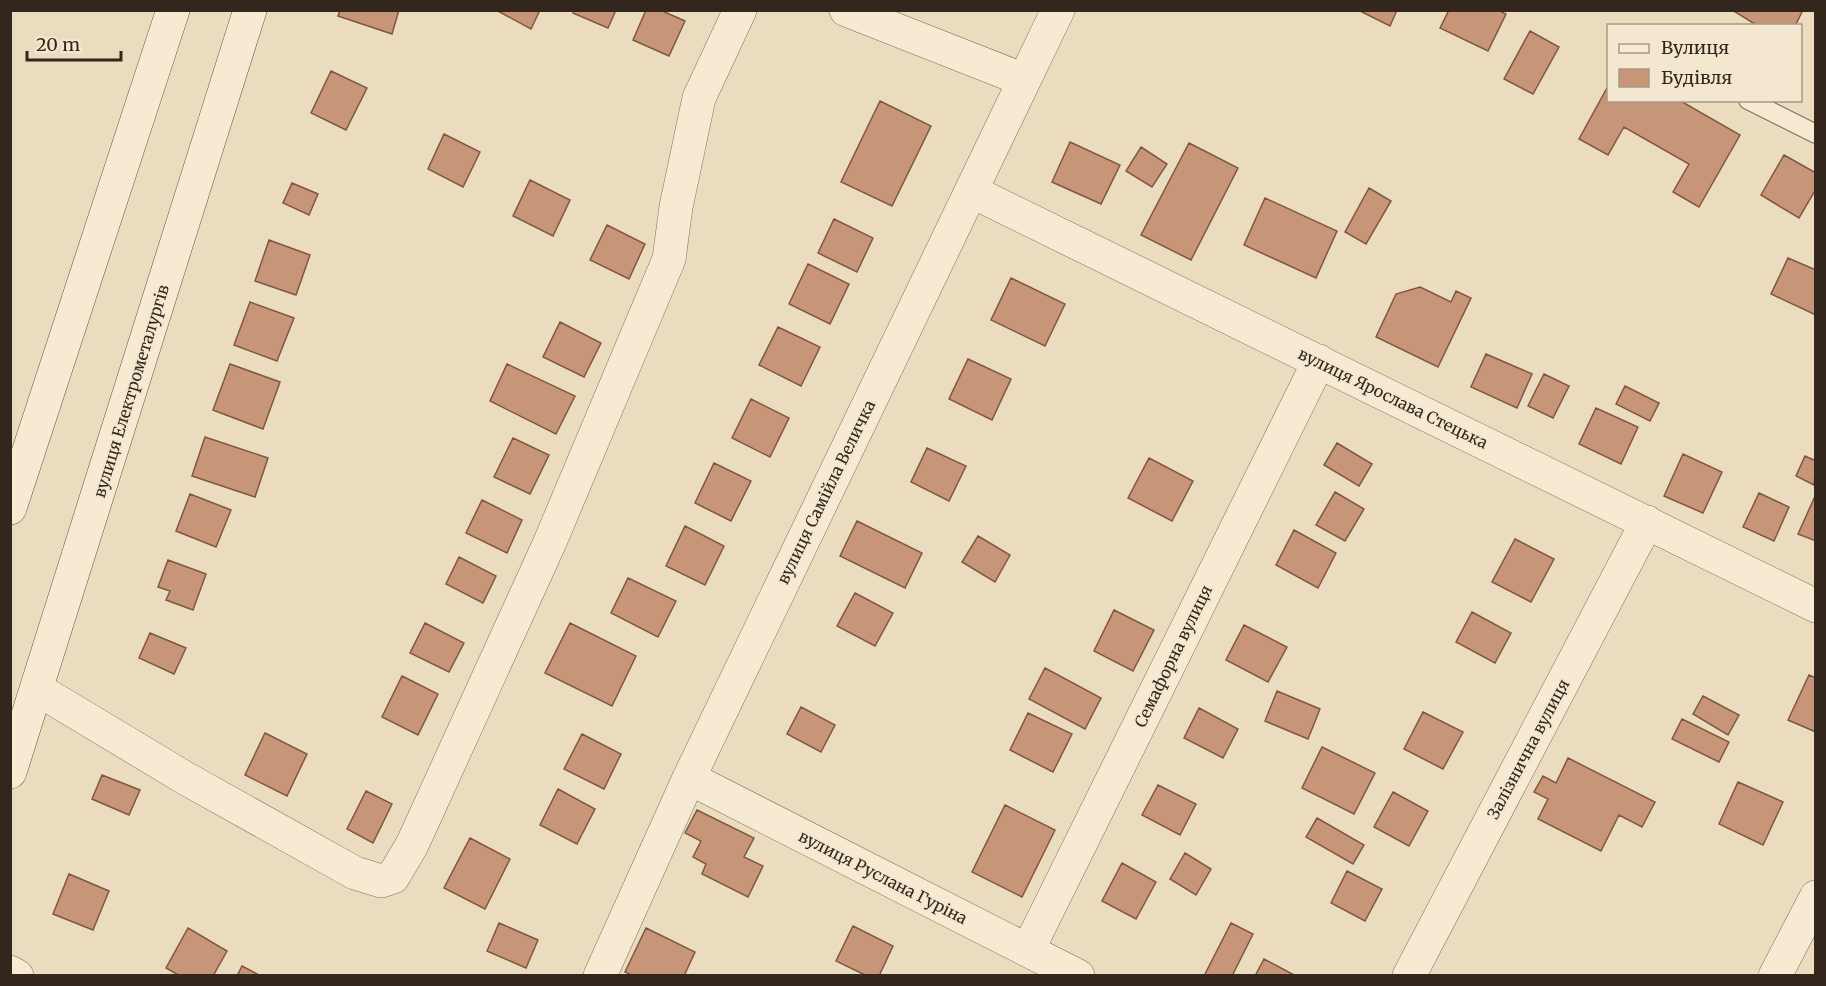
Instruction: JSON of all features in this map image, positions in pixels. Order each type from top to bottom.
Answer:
[{"type":"street","points":[[10,508],[173,10]]},
{"type":"street","name":"вулиця Електрометалургів","points":[[10,772],[250,10]]},
{"type":"street","points":[[37,689],[185,778],[355,873],[381,881],[393,877],[412,845],[550,542],[669,259],[676,207],[699,98],[740,10]]},
{"type":"street","points":[[846,10],[1024,80]]},
{"type":"street","name":"вулиця Самійла Величка","points":[[600,975],[689,778],[1058,10]]},
{"type":"street","name":"вулиця Ярослава Стецька","points":[[971,191],[1815,606]]},
{"type":"street","name":"Семафорна вулиця","points":[[1028,950],[1318,362]]},
{"type":"street","name":"Залізнична вулиця","points":[[1409,975],[1647,522]]},
{"type":"street","name":"вулиця Руслана Гуріна","points":[[689,778],[1078,975]]},
{"type":"street","points":[[1775,975],[1815,897]]},
{"type":"street","points":[[10,972],[17,975]]},
{"type":"lane","points":[[1752,102],[1815,134]]},
{"type":"building","points":[[340,10],[399,10],[392,34],[338,16]]},
{"type":"building","points":[[496,10],[540,10],[531,29]]},
{"type":"building","points":[[574,10],[616,10],[608,28],[573,13]]},
{"type":"building","points":[[646,10],[660,10],[685,21],[669,56],[633,40]]},
{"type":"building","points":[[1358,10],[1397,10],[1390,26]]},
{"type":"building","points":[[1449,10],[1498,10],[1506,14],[1488,51],[1440,28]]},
{"type":"building","points":[[1732,10],[1803,10],[1796,24],[1755,24]]},
{"type":"building","points":[[1530,31],[1559,47],[1533,94],[1504,79]]},
{"type":"building","points":[[331,71],[367,88],[346,130],[311,113]]},
{"type":"building","points":[[1607,88],[1607,102],[1682,102],[1740,135],[1699,207],[1673,192],[1689,164],[1624,127],[1608,155],[1579,139]]},
{"type":"building","points":[[880,101],[931,126],[892,206],[841,182]]},
{"type":"building","points":[[444,134],[480,152],[463,187],[428,169]]},
{"type":"building","points":[[1070,142],[1120,165],[1101,204],[1052,182]]},
{"type":"building","points":[[1189,143],[1238,168],[1191,260],[1141,235]]},
{"type":"building","points":[[1141,147],[1167,164],[1152,187],[1126,171]]},
{"type":"building","points":[[1784,155],[1816,173],[1816,189],[1799,218],[1761,195]]},
{"type":"building","points":[[530,180],[570,200],[553,236],[513,216]]},
{"type":"building","points":[[292,183],[318,194],[309,215],[283,203]]},
{"type":"building","points":[[1369,188],[1391,201],[1366,244],[1345,232]]},
{"type":"building","points":[[1265,198],[1337,231],[1316,278],[1244,245]]},
{"type":"building","points":[[834,219],[873,238],[857,272],[818,253]]},
{"type":"building","points":[[607,225],[645,244],[629,279],[590,260]]},
{"type":"building","points":[[269,240],[310,255],[296,295],[255,281]]},
{"type":"building","points":[[1788,258],[1816,270],[1816,315],[1771,294]]},
{"type":"building","points":[[808,264],[849,284],[830,324],[789,304]]},
{"type":"building","points":[[1011,278],[1065,304],[1045,346],[991,320]]},
{"type":"building","points":[[1420,287],[1451,302],[1456,291],[1471,298],[1438,367],[1376,337],[1396,294]]},
{"type":"building","points":[[250,302],[294,318],[277,361],[234,345]]},
{"type":"building","points":[[560,322],[601,343],[584,377],[543,357]]},
{"type":"building","points":[[778,327],[820,347],[801,386],[759,365]]},
{"type":"building","points":[[1486,354],[1532,374],[1517,408],[1471,387]]},
{"type":"building","points":[[968,359],[1011,379],[992,420],[949,399]]},
{"type":"building","points":[[230,364],[280,382],[263,429],[213,410]]},
{"type":"building","points":[[507,364],[575,396],[556,434],[490,401]]},
{"type":"building","points":[[1544,374],[1569,386],[1553,418],[1528,406]]},
{"type":"building","points":[[1625,386],[1659,403],[1650,421],[1616,404]]},
{"type":"building","points":[[751,399],[789,418],[770,457],[732,438]]},
{"type":"building","points":[[1596,408],[1638,427],[1621,464],[1579,444]]},
{"type":"building","points":[[205,437],[268,458],[255,497],[192,476]]},
{"type":"building","points":[[513,438],[549,455],[530,494],[494,477]]},
{"type":"building","points":[[1337,443],[1372,464],[1359,486],[1324,465]]},
{"type":"building","points":[[927,448],[966,466],[949,501],[911,482]]},
{"type":"building","points":[[1683,454],[1722,472],[1703,513],[1664,496]]},
{"type":"building","points":[[1805,456],[1816,461],[1814,485],[1796,476]]},
{"type":"building","points":[[1149,458],[1193,481],[1172,521],[1128,498]]},
{"type":"building","points":[[714,463],[751,481],[731,521],[695,503]]},
{"type":"building","points":[[1335,492],[1364,509],[1345,541],[1316,525]]},
{"type":"building","points":[[1759,493],[1789,507],[1774,541],[1743,527]]},
{"type":"building","points":[[190,494],[231,510],[216,547],[176,531]]},
{"type":"building","points":[[1816,494],[1816,541],[1798,534]]},
{"type":"building","points":[[482,500],[522,520],[507,553],[466,533]]},
{"type":"building","points":[[857,521],[922,553],[905,588],[840,556]]},
{"type":"building","points":[[685,526],[724,546],[705,585],[666,566]]},
{"type":"building","points":[[1294,530],[1336,553],[1318,588],[1276,565]]},
{"type":"building","points":[[978,536],[1010,555],[995,582],[962,562]]},
{"type":"building","points":[[1515,539],[1554,559],[1531,602],[1492,582]]},
{"type":"building","points":[[459,557],[496,576],[483,603],[446,584]]},
{"type":"building","points":[[168,560],[206,574],[193,610],[166,600],[170,591],[158,587]]},
{"type":"building","points":[[628,578],[676,601],[658,637],[611,613]]},
{"type":"building","points":[[855,593],[893,613],[875,646],[837,626]]},
{"type":"building","points":[[1114,610],[1154,630],[1133,671],[1094,651]]},
{"type":"building","points":[[1472,612],[1511,633],[1495,663],[1456,642]]},
{"type":"building","points":[[425,623],[464,643],[449,672],[410,653]]},
{"type":"building","points":[[570,623],[636,656],[612,706],[545,673]]},
{"type":"building","points":[[1244,625],[1287,647],[1268,682],[1226,660]]},
{"type":"building","points":[[150,633],[186,648],[174,674],[139,658]]},
{"type":"building","points":[[1045,668],[1101,698],[1085,729],[1029,699]]},
{"type":"building","points":[[1809,675],[1816,678],[1816,732],[1788,720]]},
{"type":"building","points":[[402,676],[438,694],[418,735],[382,717]]},
{"type":"building","points":[[1277,691],[1320,709],[1308,739],[1265,721]]},
{"type":"building","points":[[1703,696],[1739,715],[1728,735],[1693,714]]},
{"type":"building","points":[[801,707],[835,725],[821,752],[787,734]]},
{"type":"building","points":[[1199,708],[1238,729],[1223,758],[1184,738]]},
{"type":"building","points":[[1423,712],[1463,732],[1443,769],[1404,749]]},
{"type":"building","points":[[1028,713],[1072,734],[1053,772],[1010,750]]},
{"type":"building","points":[[1682,719],[1729,742],[1719,762],[1672,739]]},
{"type":"building","points":[[265,733],[307,754],[287,796],[245,775]]},
{"type":"building","points":[[582,734],[621,754],[604,789],[564,769]]},
{"type":"building","points":[[1322,747],[1375,773],[1354,814],[1302,788]]},
{"type":"building","points":[[1568,758],[1655,802],[1642,827],[1619,815],[1601,851],[1538,819],[1548,799],[1534,792],[1543,776],[1556,783]]},
{"type":"building","points":[[102,775],[140,790],[129,815],[92,799]]},
{"type":"building","points":[[1738,782],[1783,802],[1763,845],[1719,824]]},
{"type":"building","points":[[1158,785],[1196,804],[1180,835],[1142,815]]},
{"type":"building","points":[[558,789],[595,809],[577,844],[540,825]]},
{"type":"building","points":[[366,791],[392,804],[373,843],[347,829]]},
{"type":"building","points":[[1393,792],[1428,811],[1409,846],[1374,827]]},
{"type":"building","points":[[1005,805],[1055,830],[1022,897],[972,872]]},
{"type":"building","points":[[697,810],[754,838],[744,857],[763,866],[748,897],[702,874],[706,864],[693,857],[701,841],[685,833]]},
{"type":"building","points":[[1317,818],[1364,845],[1353,864],[1306,837]]},
{"type":"building","points":[[470,838],[510,859],[485,909],[444,888]]},
{"type":"building","points":[[1185,853],[1211,869],[1196,895],[1170,879]]},
{"type":"building","points":[[1122,863],[1156,882],[1136,919],[1102,901]]},
{"type":"building","points":[[1347,871],[1382,889],[1365,921],[1331,903]]},
{"type":"building","points":[[69,874],[109,891],[93,930],[53,914]]},
{"type":"building","points":[[499,923],[538,940],[526,968],[487,951]]},
{"type":"building","points":[[1231,923],[1253,934],[1232,976],[1204,976]]},
{"type":"building","points":[[853,926],[893,946],[879,976],[867,976],[836,961]]},
{"type":"building","points":[[188,928],[227,951],[213,976],[180,976],[166,968]]},
{"type":"building","points":[[646,928],[695,952],[684,976],[633,976],[625,972]]},
{"type":"building","points":[[1264,959],[1296,976],[1255,976]]},
{"type":"building","points":[[242,966],[261,976],[237,976]]}]
